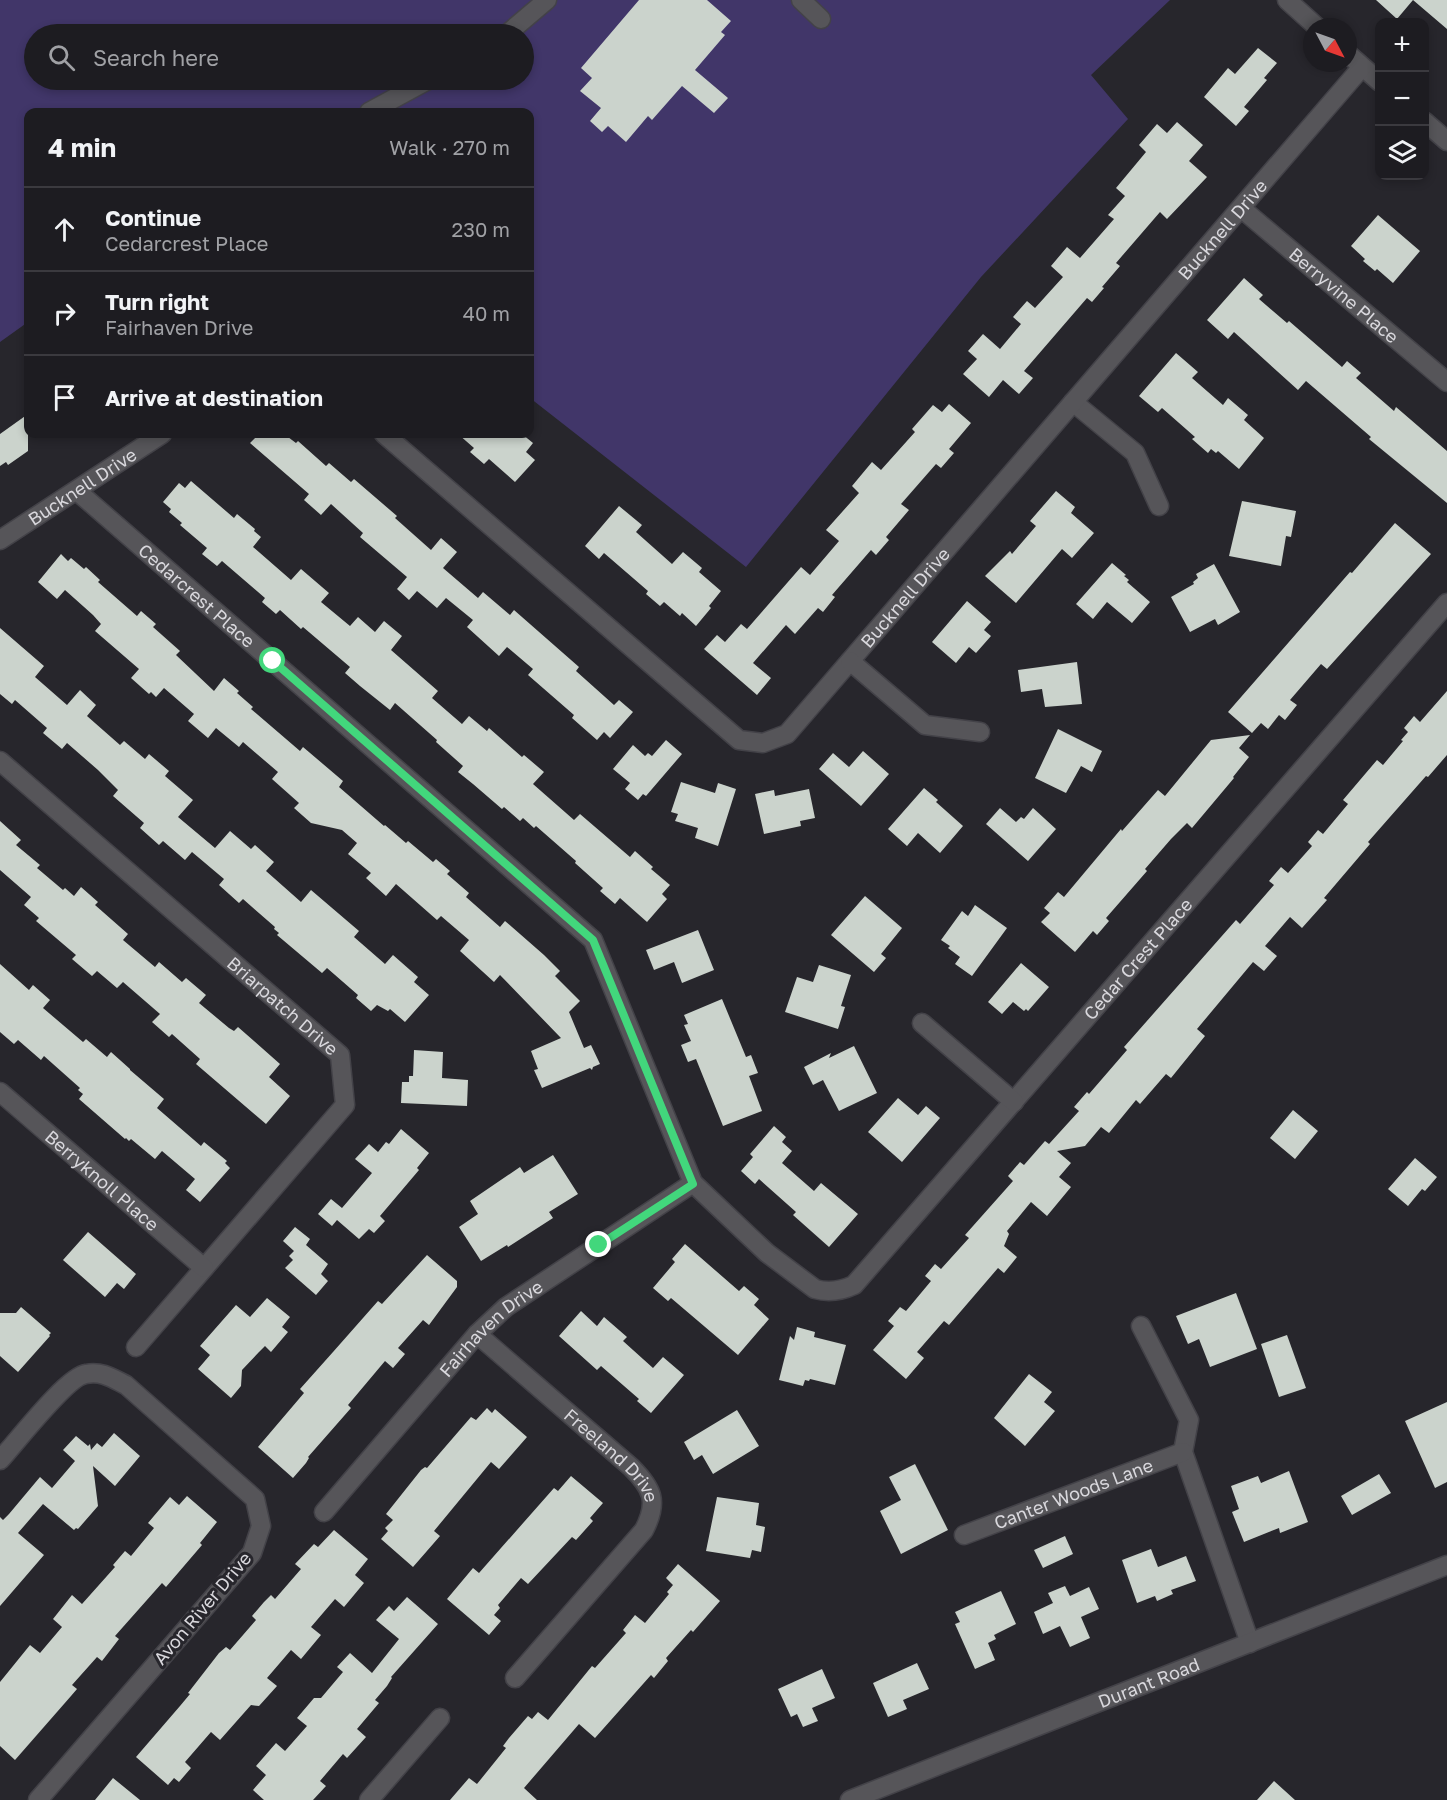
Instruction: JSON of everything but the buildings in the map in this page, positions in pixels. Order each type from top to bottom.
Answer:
[{"type":"street","points":[[519,24],[547,0]]},
{"type":"street","points":[[801,0],[821,19]]},
{"type":"street","points":[[1287,0],[1307,18]]},
{"type":"street","points":[[1357,62],[1375,78]]},
{"type":"street","name":"Bucknell Drive","points":[[389,438],[739,740],[763,743],[787,734],[1362,67]]},
{"type":"street","points":[[376,108],[410,90]]},
{"type":"street","points":[[1429,125],[1447,141]]},
{"type":"street","name":"Berryvine Place","points":[[1240,208],[1447,382]]},
{"type":"street","points":[[1073,402],[1135,453],[1159,506]]},
{"type":"street","name":"Bucknell Drive","points":[[0,540],[156,438]]},
{"type":"street","name":"Cedarcrest Place","points":[[77,491],[593,940],[693,1184],[767,1253],[815,1289]]},
{"type":"street","name":"Cedar Crest Place","points":[[815,1289],[834,1292],[854,1285],[1447,603]]},
{"type":"street","points":[[850,661],[925,725],[980,732]]},
{"type":"street","name":"Briarpatch Drive","points":[[0,761],[340,1055],[345,1105],[136,1347]]},
{"type":"street","points":[[922,1023],[1014,1102]]},
{"type":"street","name":"Berryknoll Place","points":[[0,1092],[204,1268]]},
{"type":"street","name":"Fairhaven Drive","points":[[324,1512],[477,1334],[506,1307],[693,1184]]},
{"type":"street","points":[[1141,1326],[1189,1420],[1183,1452],[1250,1643]]},
{"type":"street","name":"Freeland Drive","points":[[477,1334],[631,1467],[648,1485],[652,1502],[649,1520],[644,1530],[515,1678]]},
{"type":"street","name":"Avon River Drive","points":[[0,1461],[65,1386],[83,1374],[103,1373],[126,1385],[255,1499],[261,1526],[252,1553],[38,1800]]},
{"type":"street","name":"Canter Woods Lane","points":[[964,1535],[1183,1452]]},
{"type":"street","name":"Durant Road","points":[[850,1800],[877,1795],[1250,1643],[1447,1566]]},
{"type":"street","points":[[369,1800],[440,1718]]},
{"type":"shaded area","points":[[0,0],[1170,0],[1091,75],[1128,119],[981,277],[746,567],[534,401],[534,108],[24,108],[24,325],[0,342]]},
{"type":"route","points":[[273,661],[593,940],[693,1184],[599,1245]]}]
